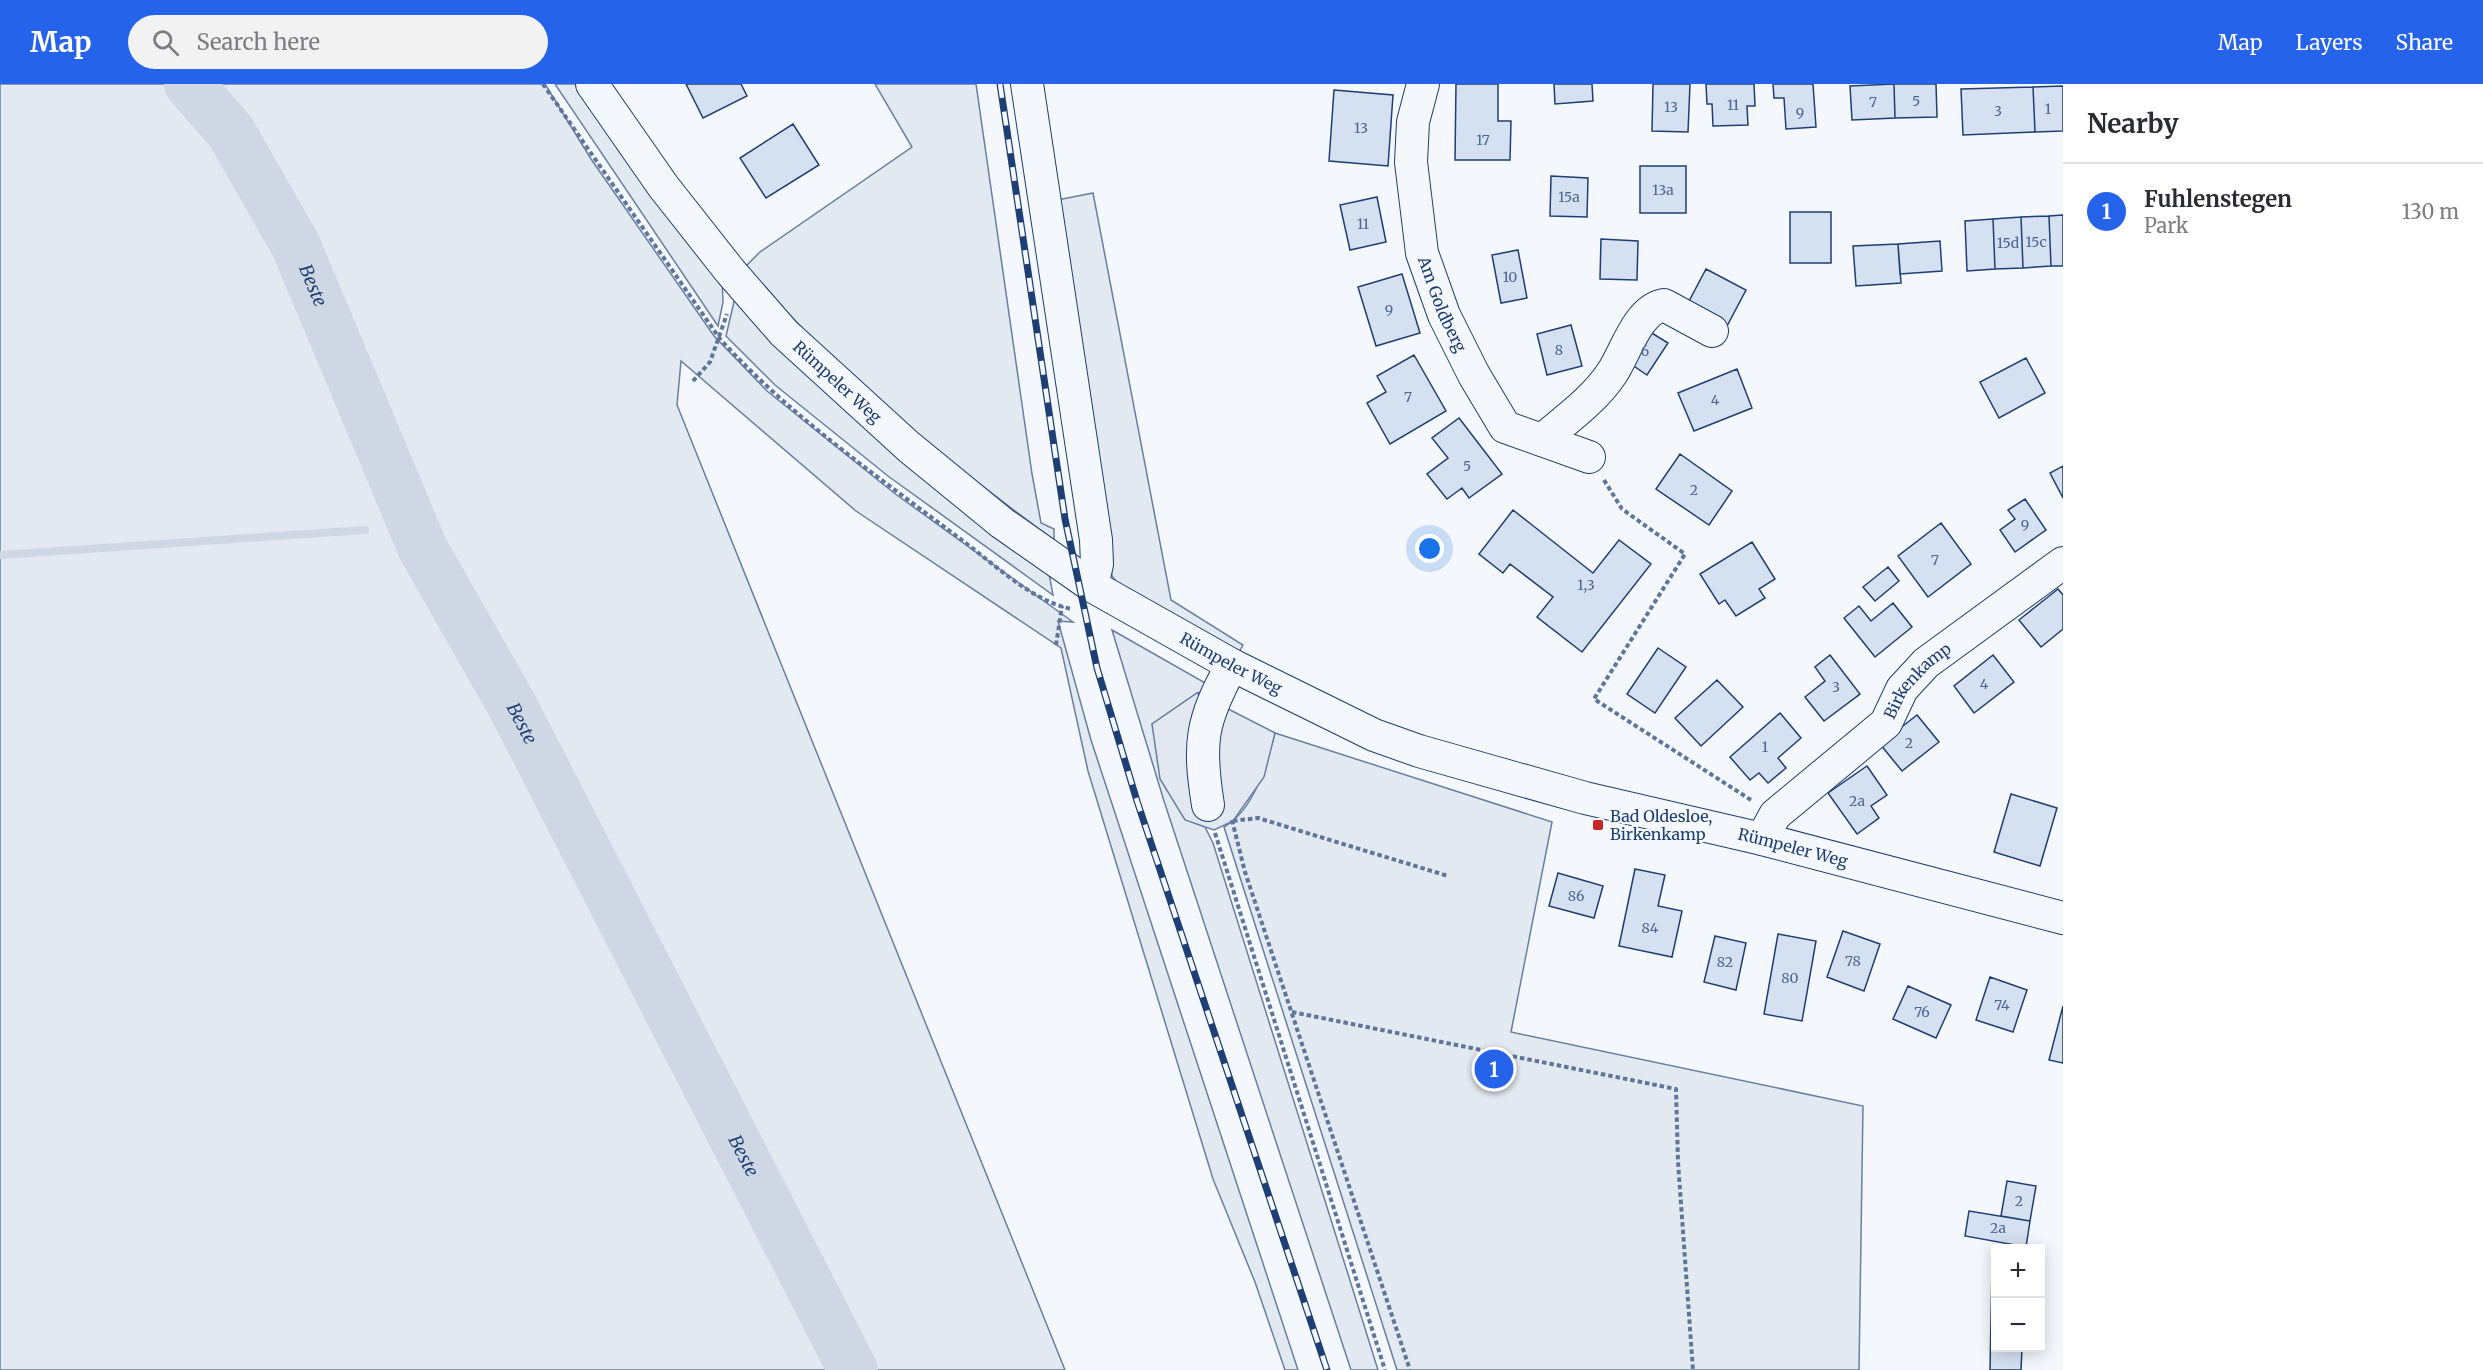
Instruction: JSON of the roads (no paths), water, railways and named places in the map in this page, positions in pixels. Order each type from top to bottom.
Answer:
[{"type":"street","name":"Rümpeler Weg","points":[[592,84],[663,186],[730,271],[784,333],[909,447],[1002,522],[1092,586],[1232,665],[1374,735],[1419,751],[1585,798],[1768,827],[2063,918]]},
{"type":"street","points":[[1027,84],[1096,540],[1097,564],[1092,586]]},
{"type":"street","name":"Am Goldberg","points":[[1423,84],[1413,122],[1411,162],[1422,253],[1444,315],[1474,375],[1505,427],[1589,457]]},
{"type":"street","points":[[1542,440],[1587,403],[1612,374],[1645,315],[1654,307],[1664,304],[1712,331]]},
{"type":"street","name":"Birkenkamp","points":[[1768,827],[1886,723],[1902,689],[1926,663],[2063,563]]},
{"type":"street","points":[[1210,818],[1201,764],[1203,731],[1212,702],[1232,665]]},
{"type":"waterway","name":"Beste","points":[[189,84],[231,132],[296,246],[423,549],[513,707],[853,1370]]},
{"type":"waterway","points":[[0,555],[365,530]]},
{"type":"railway","points":[[1000,84],[1065,519],[1097,668],[1137,801],[1327,1370]]},
{"type":"place","name":"Bad Oldesloe, Birkenkamp","points":[[1598,825]]},
{"type":"place","name":"Fuhlenstegen","points":[[1494,1069]]}]
